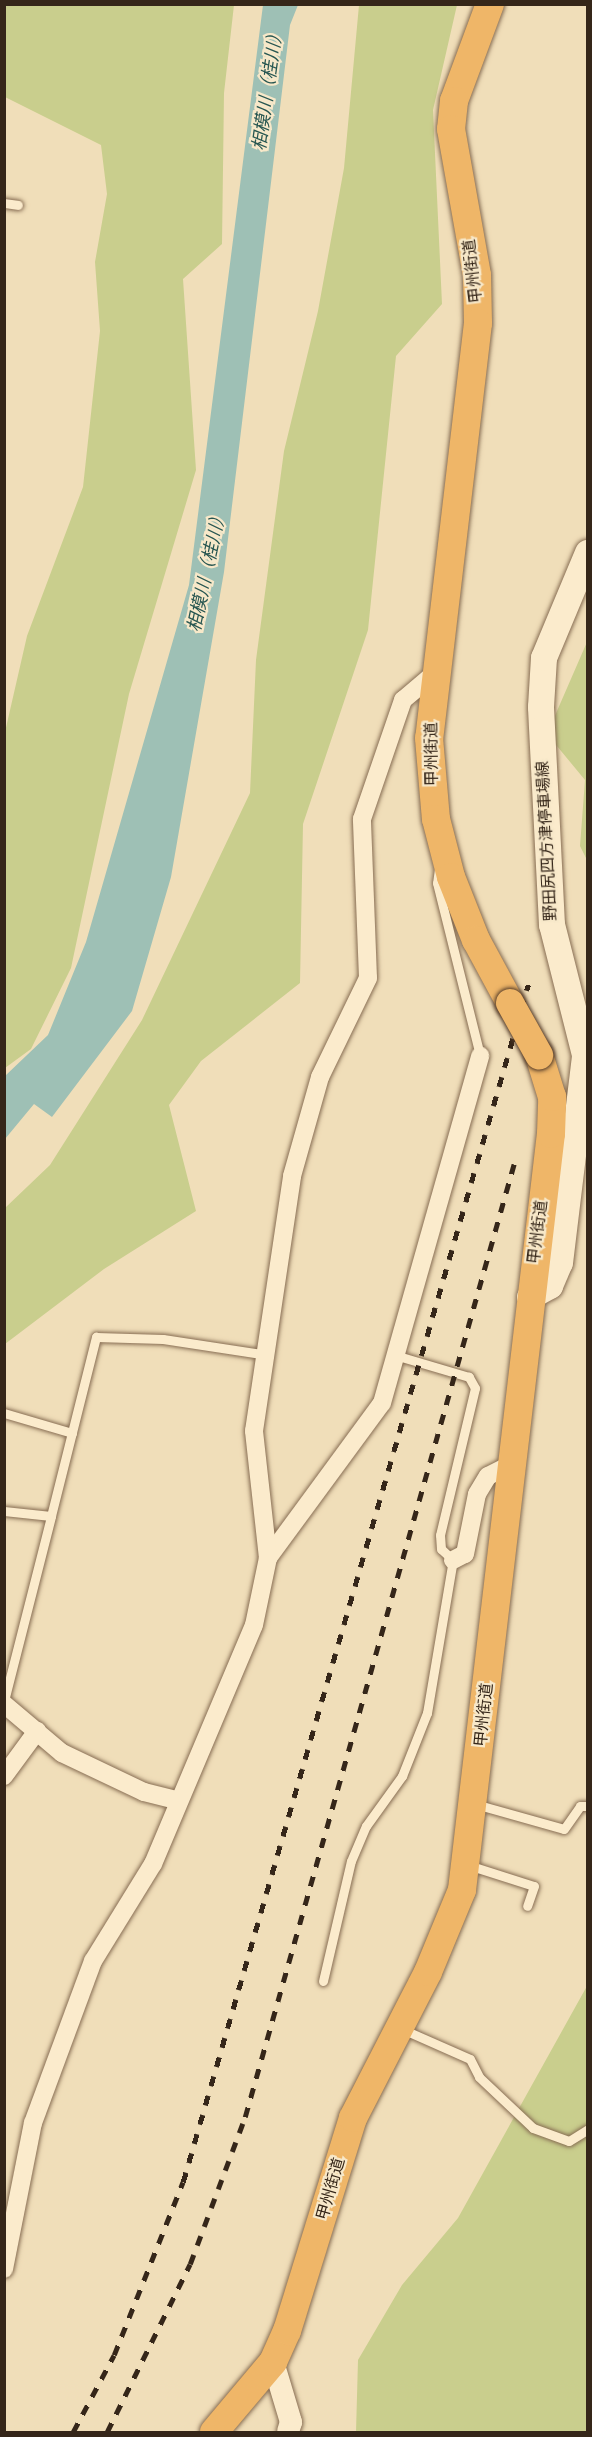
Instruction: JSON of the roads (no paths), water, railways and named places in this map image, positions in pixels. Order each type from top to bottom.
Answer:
[{"type":"highway","name":"甲州街道","points":[[214,2433],[273,2362],[300,2296],[353,2118],[453,1920],[468,1864],[475,1804],[510,1465],[552,1114],[539,1055],[461,906],[442,844],[429,738],[478,323],[477,276],[451,129],[454,101],[490,4]]},
{"type":"main road","name":"野田尻四方津停車場線","points":[[530,1297],[550,1286],[560,1263],[585,1055],[552,926],[541,707],[544,658],[588,553]]},
{"type":"street","points":[[4,2269],[33,2123],[93,1961],[153,1864],[177,1800],[254,1626],[268,1558],[254,1431],[268,1355],[292,1176],[320,1077],[368,978],[362,819],[404,700],[435,673]]},
{"type":"street","points":[[268,1558],[376,1412],[398,1356],[480,1056]]},
{"type":"street","points":[[453,1560],[465,1554],[477,1494],[488,1476],[510,1465]]},
{"type":"street","points":[[4,1703],[62,1753],[144,1792],[177,1800]]},
{"type":"street","points":[[4,1776],[37,1731]]},
{"type":"street","points":[[4,2188],[18,2205]]},
{"type":"street","points":[[273,2362],[291,2422],[288,2433]]},
{"type":"lane","points":[[4,203],[18,205]]},
{"type":"lane","points":[[442,844],[437,883],[480,1056]]},
{"type":"lane","points":[[4,1703],[96,1336],[163,1340],[268,1355]]},
{"type":"lane","points":[[322,1982],[351,1862],[366,1826],[402,1776],[428,1713],[453,1560],[441,1549],[440,1535],[475,1388],[469,1377],[398,1356]]},
{"type":"lane","points":[[4,1413],[72,1433]]},
{"type":"lane","points":[[4,1511],[51,1516]]},
{"type":"lane","points":[[475,1804],[564,1829],[580,1806],[588,1806]]},
{"type":"lane","points":[[468,1864],[534,1886],[527,1906]]},
{"type":"lane","points":[[397,2027],[470,2059],[479,2077],[533,2128],[569,2141],[588,2129]]},
{"type":"water","name":"相模川（桂川）","points":[[263,5],[298,5],[290,25],[224,572],[171,877],[132,1011],[52,1117],[34,1104],[5,1139],[5,1076],[48,1035],[86,942],[189,585]]},
{"type":"railway","points":[[73,2432],[114,2355],[183,2182],[528,985]]},
{"type":"railway","points":[[107,2432],[190,2264],[245,2117],[514,1164]]}]
